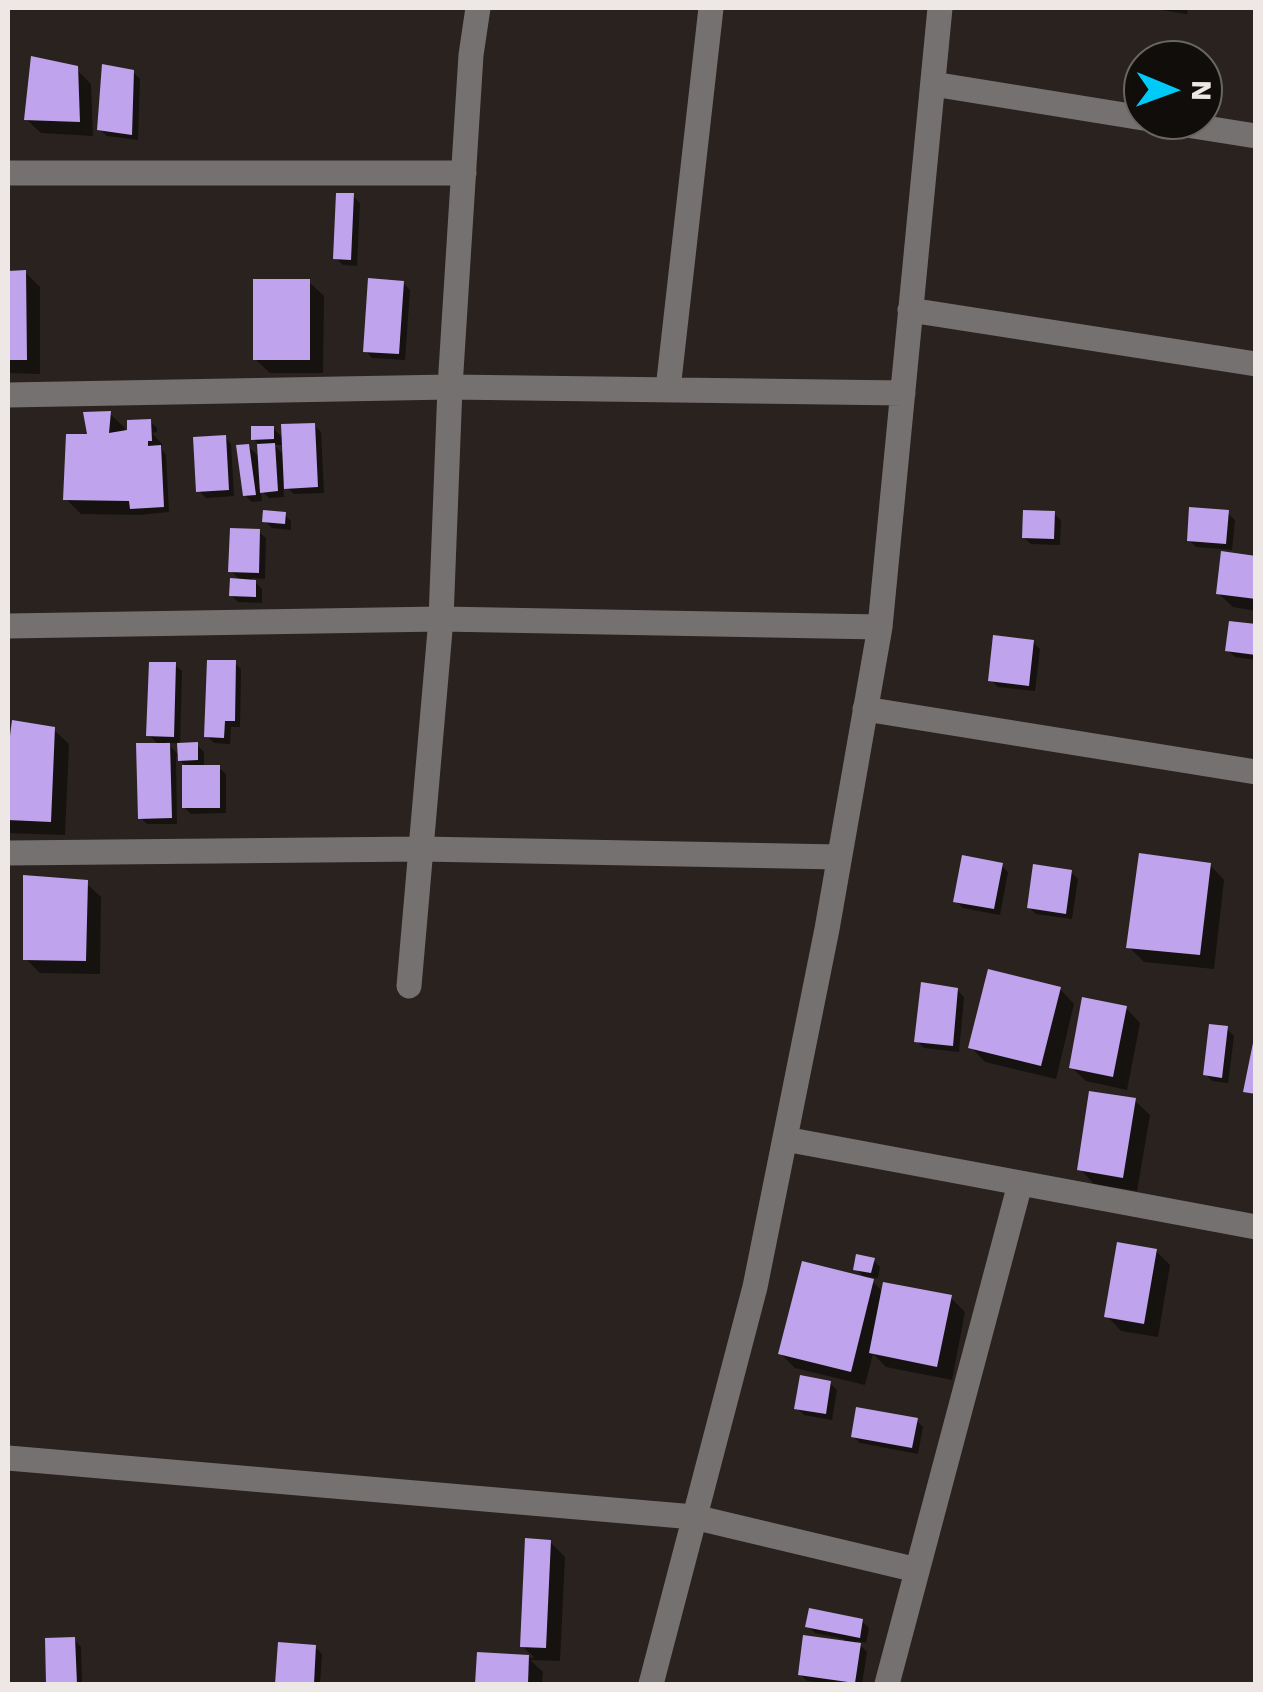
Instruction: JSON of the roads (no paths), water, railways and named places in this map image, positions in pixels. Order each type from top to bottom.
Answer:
[{"type":"street","points":[[409,986],[441,619],[450,387],[471,55],[478,8]]},
{"type":"street","points":[[668,389],[710,8]]},
{"type":"street","points":[[651,1684],[755,1287],[840,857],[880,626],[940,8]]},
{"type":"street","points":[[932,84],[1123,115]]},
{"type":"street","points":[[1223,131],[1256,136]]},
{"type":"street","points":[[8,173],[464,173]]},
{"type":"street","points":[[910,310],[1256,364]]},
{"type":"street","points":[[8,395],[450,387],[903,392]]},
{"type":"street","points":[[8,626],[441,619],[880,626]]},
{"type":"street","points":[[865,709],[1256,772]]},
{"type":"street","points":[[8,853],[422,849],[840,857]]},
{"type":"street","points":[[785,1139],[1256,1227]]},
{"type":"street","points":[[887,1684],[1020,1184]]},
{"type":"street","points":[[8,1458],[694,1518],[917,1570]]}]
